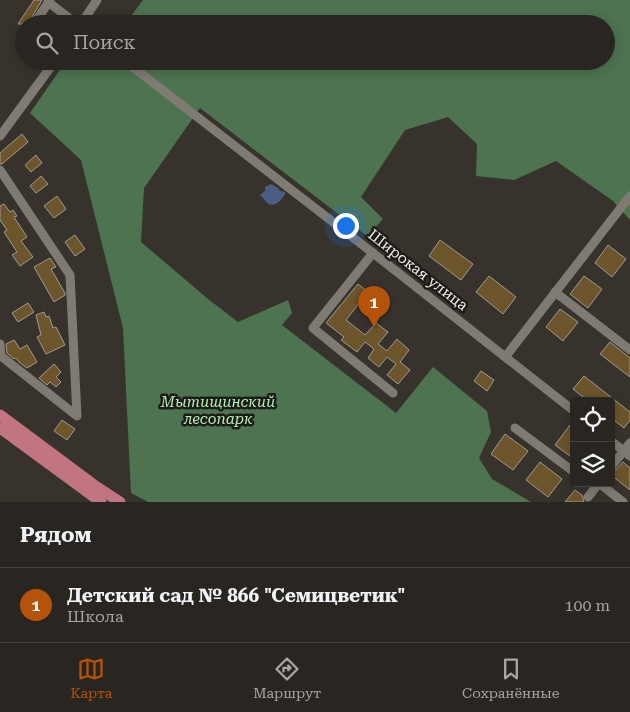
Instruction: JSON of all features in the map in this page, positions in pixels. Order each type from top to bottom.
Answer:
[{"type":"main road","points":[[0,415],[120,502]]},
{"type":"main road","points":[[0,428],[101,502]]},
{"type":"street","points":[[87,15],[97,0]]},
{"type":"street","points":[[40,15],[49,1],[65,15]]},
{"type":"street","points":[[0,136],[6,131],[49,70]]},
{"type":"street","name":"Широкая улица","points":[[137,70],[570,408]]},
{"type":"street","points":[[0,170],[70,275],[77,416],[1,356],[0,344]]},
{"type":"street","points":[[506,356],[630,196]]},
{"type":"street","points":[[373,253],[313,328],[393,393]]},
{"type":"street","points":[[555,292],[630,350]]},
{"type":"street","points":[[515,428],[570,469]]},
{"type":"street","points":[[612,442],[627,453]]},
{"type":"street","points":[[615,464],[627,453],[630,443]]},
{"type":"street","points":[[588,497],[594,487]]},
{"type":"street","points":[[600,487],[623,502]]},
{"type":"green space","name":"Мытищинский лесопарк","points":[[143,0],[630,0],[630,220],[613,201],[556,161],[514,180],[476,176],[477,144],[448,117],[405,130],[361,197],[383,219],[367,236],[200,108],[144,188],[141,242],[208,299],[238,322],[288,300],[292,313],[282,325],[396,413],[433,367],[487,411],[491,432],[479,458],[492,479],[531,502],[148,502],[131,493],[123,328],[81,160],[30,113],[60,70],[615,70],[615,15],[132,15]]},
{"type":"water","points":[[271,184],[280,191],[285,192],[280,200],[272,205],[260,195],[265,191],[265,187]]},
{"type":"building","points":[[34,0],[42,0],[33,15],[24,15]]},
{"type":"building","points":[[22,134],[28,142],[0,164],[0,153]]},
{"type":"building","points":[[36,155],[42,163],[31,172],[25,165]]},
{"type":"building","points":[[41,176],[48,184],[36,193],[30,186]]},
{"type":"building","points":[[57,196],[66,209],[54,218],[44,206]]},
{"type":"building","points":[[4,204],[10,212],[13,210],[17,216],[14,217],[27,237],[21,241],[33,257],[20,266],[12,255],[17,252],[4,232],[7,230],[0,220],[0,206]]},
{"type":"building","points":[[75,235],[85,249],[75,256],[65,242]]},
{"type":"building","points":[[440,240],[473,264],[461,280],[429,256]]},
{"type":"building","points":[[608,245],[626,259],[612,277],[595,263]]},
{"type":"building","points":[[50,258],[56,267],[51,269],[65,293],[65,295],[54,302],[34,267]]},
{"type":"building","points":[[489,276],[516,297],[503,314],[476,292]]},
{"type":"building","points":[[584,276],[602,289],[588,308],[570,294]]},
{"type":"building","points":[[358,284],[368,292],[346,320],[365,335],[376,323],[388,332],[378,344],[387,351],[397,339],[409,350],[400,362],[410,370],[398,384],[387,375],[396,364],[387,357],[379,367],[368,358],[374,349],[365,342],[357,352],[341,340],[344,337],[326,323]]},
{"type":"building","points":[[28,303],[34,312],[18,322],[12,313]]},
{"type":"building","points":[[560,309],[578,322],[563,341],[546,327]]},
{"type":"building","points":[[44,312],[46,317],[49,316],[53,328],[56,327],[65,345],[46,354],[37,337],[41,335],[36,315]]},
{"type":"building","points":[[14,340],[20,349],[27,345],[37,362],[27,368],[7,353],[6,344]]},
{"type":"building","points":[[610,342],[630,358],[630,377],[600,354]]},
{"type":"building","points":[[54,364],[61,372],[56,377],[61,382],[56,387],[50,382],[47,385],[39,378]]},
{"type":"building","points":[[481,371],[494,380],[487,391],[474,381]]},
{"type":"building","points":[[584,376],[611,397],[583,397],[573,389]]},
{"type":"building","points":[[615,400],[630,412],[630,420],[624,428],[615,421]]},
{"type":"building","points":[[62,420],[75,429],[67,440],[54,431]]},
{"type":"building","points":[[570,425],[570,456],[555,445]]},
{"type":"building","points":[[505,434],[528,451],[513,470],[491,454]]},
{"type":"building","points":[[540,462],[562,479],[548,497],[526,480]]},
{"type":"building","points":[[623,462],[630,468],[630,490],[615,478],[615,471]]},
{"type":"building","points":[[575,490],[582,495],[584,502],[565,502]]},
{"type":"place","name":"Детский сад № 866 \"Семицветик\"","points":[[374,327]]}]
